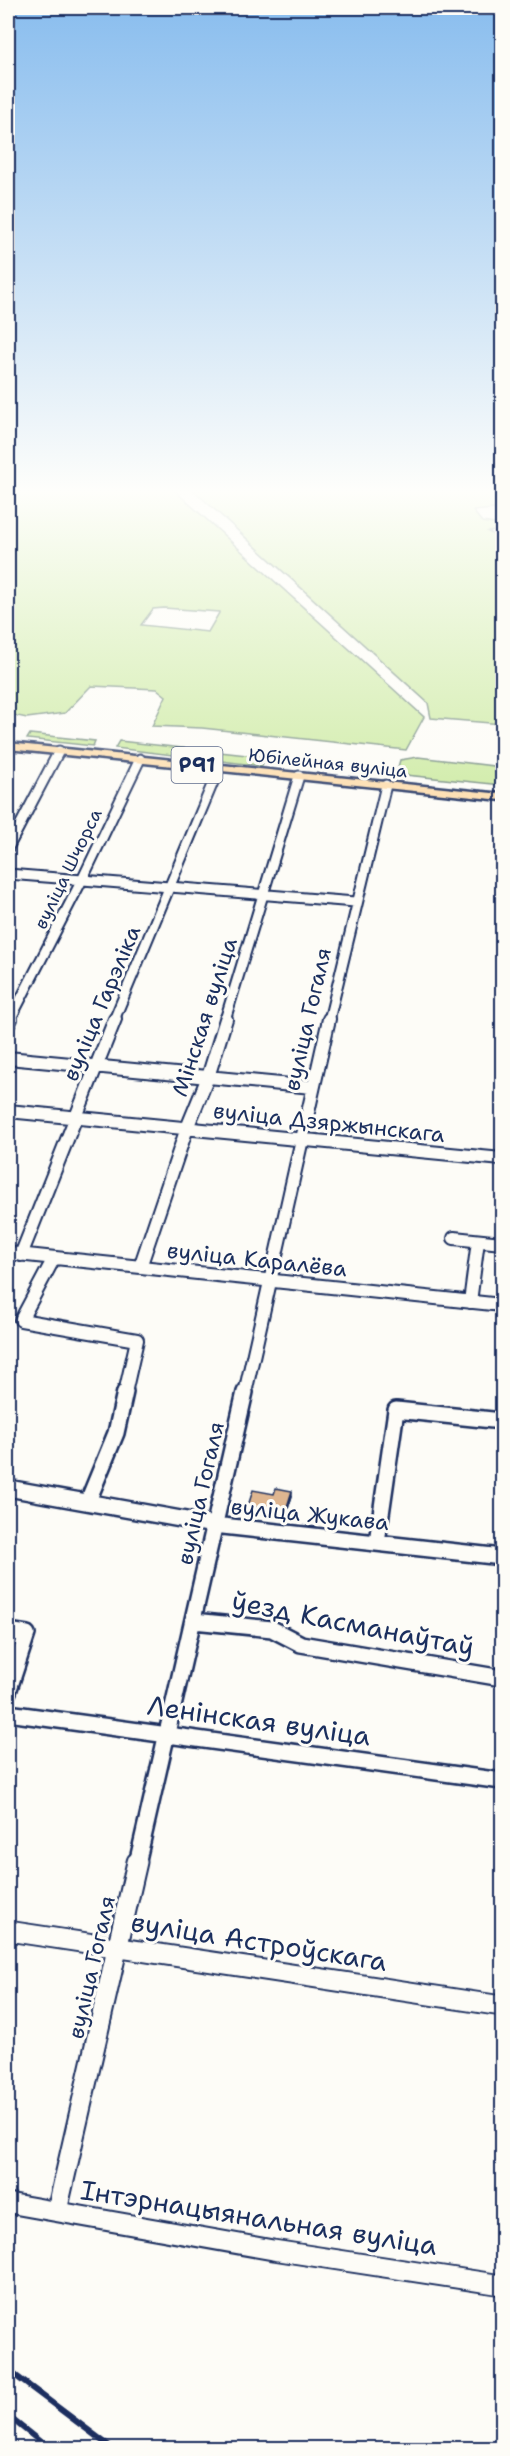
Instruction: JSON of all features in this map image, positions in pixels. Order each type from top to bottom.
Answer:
[{"type":"main road","name":"Юбілейная вуліца","points":[[8,746],[502,797]]},
{"type":"street","points":[[8,848],[59,751]]},
{"type":"street","name":"вуліца Шчорса","points":[[8,1025],[83,879],[140,759]]},
{"type":"street","name":"вуліца Гарэліка","points":[[14,1254],[172,886],[219,768]]},
{"type":"street","name":"Мінская вуліца","points":[[140,1267],[187,1128],[208,1077],[265,893],[298,776]]},
{"type":"street","name":"вуліца Гогаля","points":[[57,2211],[116,1948],[194,1621],[312,1087],[386,785]]},
{"type":"street","points":[[8,874],[356,902]]},
{"type":"street","points":[[8,1058],[312,1087]]},
{"type":"street","name":"вуліца Дзяржынскага","points":[[8,1111],[502,1159]]},
{"type":"street","points":[[454,1238],[502,1243]]},
{"type":"street","points":[[470,1302],[478,1241]]},
{"type":"street","name":"вуліца Каралёва","points":[[14,1254],[502,1305]]},
{"type":"street","points":[[54,1258],[21,1320],[137,1340],[116,1433],[88,1501]]},
{"type":"street","points":[[377,1542],[396,1410],[502,1421]]},
{"type":"street","name":"вуліца Жукава","points":[[8,1488],[214,1525],[502,1557]]},
{"type":"street","name":"ўезд Касманаўтаў","points":[[194,1621],[272,1629],[301,1644],[502,1678]]},
{"type":"street","points":[[8,1630],[27,1634],[8,1692]]},
{"type":"street","name":"Ленінская вуліца","points":[[8,1713],[502,1780]]},
{"type":"street","name":"вуліца Астроўскага","points":[[8,1931],[502,2007]]},
{"type":"street","name":"Інтэрнацыянальная вуліца","points":[[8,2203],[273,2250],[502,2285]]},
{"type":"green space","points":[[8,604],[299,604],[424,717],[406,750],[202,728],[152,726],[166,696],[157,689],[91,686],[65,713],[27,718],[8,714]],"holes":[[[153,609],[219,613],[208,632],[141,625]]]},
{"type":"green space","points":[[318,604],[502,604],[502,724],[431,718],[428,703]]},
{"type":"green space","points":[[30,734],[95,741],[93,746],[27,739]]},
{"type":"green space","points":[[119,741],[265,757],[262,766],[115,748]]},
{"type":"green space","points":[[418,757],[502,767],[502,785],[396,774],[400,760]]},
{"type":"building","points":[[276,1488],[292,1491],[285,1513],[248,1506],[253,1490],[274,1494]]},
{"type":"railway","points":[[8,2370],[112,2448]]},
{"type":"railway","points":[[8,2416],[48,2448]]}]
